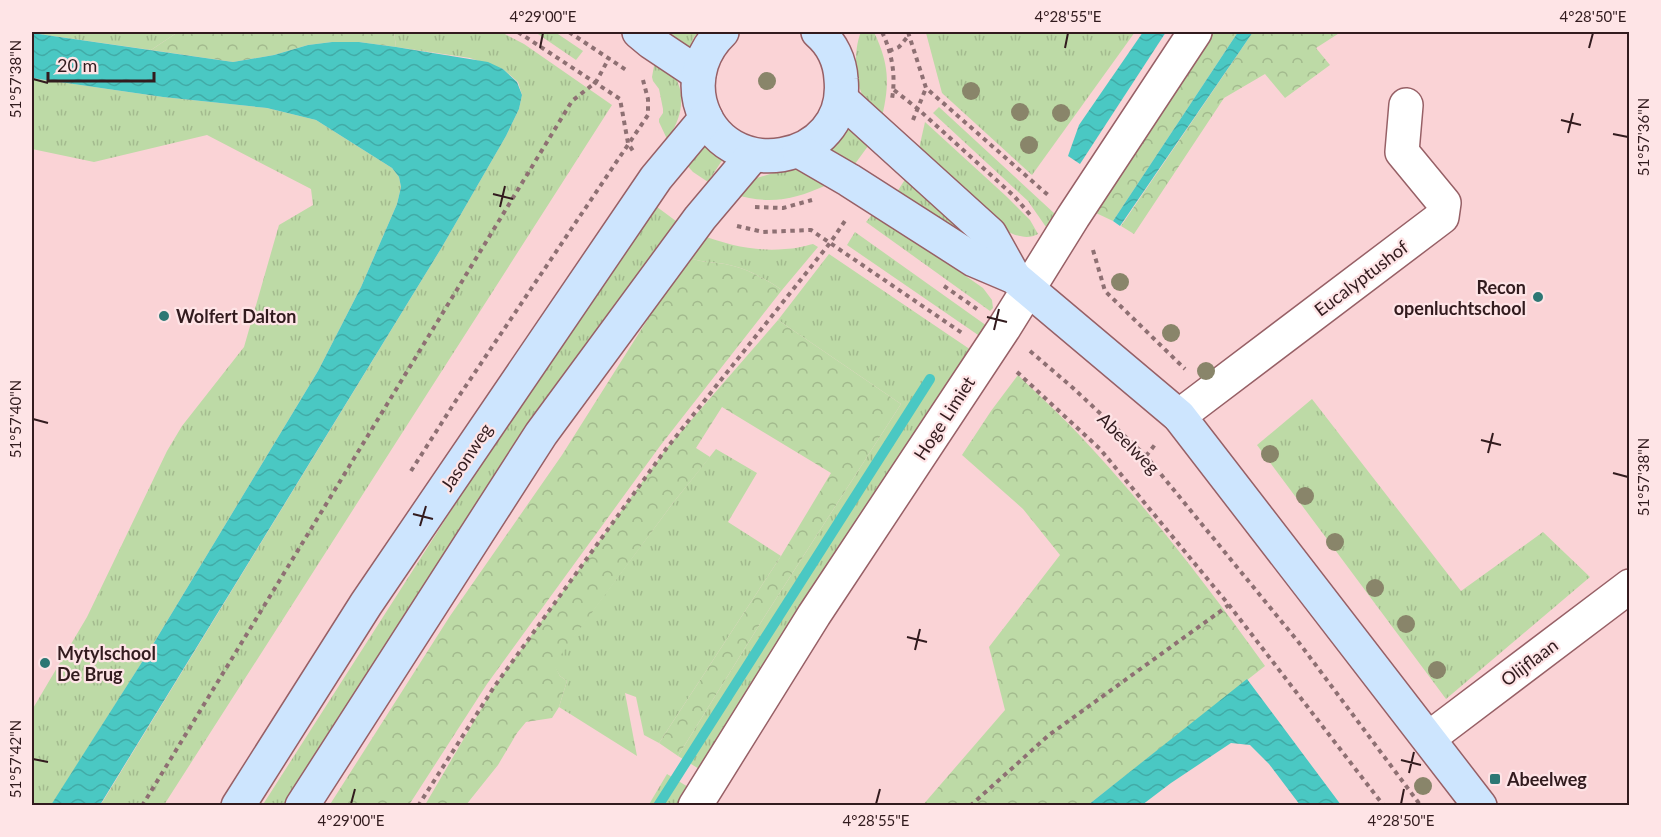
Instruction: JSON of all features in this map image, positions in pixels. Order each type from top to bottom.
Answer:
[{"type":"street","points":[[639,32],[699,74]]},
{"type":"street","points":[[722,32],[708,48],[699,74],[699,96],[706,118],[725,141],[734,147],[753,155],[776,157],[799,151],[819,138],[833,120],[841,99],[842,85],[841,72],[831,37]]},
{"type":"street","name":"Hoge Limiet","points":[[695,806],[814,615],[996,339],[1021,283],[1073,217],[1195,32]]},
{"type":"street","points":[[841,99],[990,234],[1021,283]]},
{"type":"street","name":"Eucalyptushof","points":[[1179,416],[1442,217],[1444,203],[1402,152],[1406,105]]},
{"type":"street","name":"Jasonweg","points":[[238,806],[366,604],[656,178],[706,118]]},
{"type":"street","points":[[799,151],[849,180],[974,260],[1021,283],[1179,416],[1480,806]]},
{"type":"street","points":[[303,806],[541,434],[700,218],[753,155]]},
{"type":"street","name":"Olijflaan","points":[[1429,738],[1629,586]]},
{"type":"path","points":[[569,32],[627,70]]},
{"type":"path","points":[[909,32],[926,88],[1087,230],[1105,291],[1179,362],[1207,395]]},
{"type":"path","points":[[890,51],[899,47],[909,32]]},
{"type":"path","points":[[142,806],[572,101],[596,82],[614,51]]},
{"type":"path","points":[[636,76],[644,80],[648,99]]},
{"type":"path","points":[[838,211],[856,224]]},
{"type":"path","points":[[418,806],[494,687],[666,449],[830,243]]},
{"type":"path","name":"Abeelweg","points":[[936,280],[996,339],[1073,388],[1146,456],[1300,644],[1421,806]]},
{"type":"path","points":[[996,339],[1020,374],[1100,449],[1229,605],[1384,806]]},
{"type":"path","points":[[970,806],[1049,735],[1229,605]]},
{"type":"green space","points":[[32,32],[178,32],[151,50]]},
{"type":"green space","points":[[178,32],[394,32],[396,47],[359,42],[332,42],[308,45],[274,55],[233,62],[151,50]]},
{"type":"green space","points":[[394,32],[501,32],[524,44],[612,105],[164,805],[100,806],[442,247],[506,136],[519,109],[522,95],[518,82],[503,69],[470,58],[396,47]]},
{"type":"green space","points":[[535,32],[555,32],[583,51],[576,60]]},
{"type":"green space","points":[[666,32],[699,32],[694,37],[688,52],[664,36]]},
{"type":"green space","points":[[861,32],[874,32],[883,54],[887,84],[882,117],[868,104],[860,89],[856,58]]},
{"type":"green space","points":[[927,32],[1135,32],[1032,175],[942,93]]},
{"type":"green space","points":[[1211,32],[1238,32],[1113,221],[1096,213]]},
{"type":"green space","points":[[1253,32],[1341,32],[1316,48],[1330,65],[1285,98],[1265,74],[1224,98],[1134,234],[1121,226]]},
{"type":"green space","points":[[655,60],[671,71],[680,88],[679,115],[667,139],[659,122],[663,109],[659,89],[652,77]]},
{"type":"green space","points":[[32,78],[163,97],[267,108],[316,120],[392,168],[399,177],[401,187],[397,204],[361,287],[318,371],[149,651],[51,806],[32,805],[32,710],[87,617],[167,451],[182,426],[244,347],[279,225],[313,205],[311,189],[207,135],[94,162],[32,149]]},
{"type":"green space","points":[[939,107],[1055,214],[1046,227],[1028,201],[933,113]]},
{"type":"green space","points":[[925,122],[1006,196],[1030,220],[1038,234],[1030,237],[1005,230],[918,153]]},
{"type":"green space","points":[[846,123],[871,142],[852,168],[827,151]]},
{"type":"green space","points":[[700,138],[723,159],[708,182],[693,172],[683,161]]},
{"type":"green space","points":[[786,169],[798,169],[827,185],[781,199],[759,199],[733,194],[747,181]]},
{"type":"green space","points":[[908,175],[997,255],[895,195]]},
{"type":"green space","points":[[653,204],[680,224],[414,600],[283,805],[262,806],[470,481]]},
{"type":"green space","points":[[874,212],[983,288],[992,300],[993,308],[990,311],[866,222]]},
{"type":"green space","points":[[855,232],[987,326],[981,337],[847,245]]},
{"type":"green space","points":[[701,235],[753,249],[789,249],[813,244],[818,247],[782,290],[740,268],[687,257]]},
{"type":"green space","points":[[829,254],[974,352],[704,772],[678,756],[901,404],[778,320]]},
{"type":"green space","points":[[687,257],[740,268],[782,290],[660,446],[487,684],[409,805],[329,806],[450,616],[562,455]]},
{"type":"green space","points":[[778,320],[901,404],[678,756],[659,743],[781,556],[831,473],[722,407],[696,448],[710,457],[673,503],[554,664],[560,676],[567,681],[559,707],[552,718],[526,722],[498,765],[466,805],[425,805],[494,687],[666,449]]},
{"type":"green space","points":[[1018,375],[1076,432],[1118,478],[1162,530],[1265,666],[1088,805],[922,806],[1005,710],[989,647],[1060,555],[1023,509],[962,455]]},
{"type":"green space","points":[[1312,399],[1461,591],[1543,532],[1590,577],[1446,699],[1257,445]]},
{"type":"green space","points":[[716,449],[757,473],[728,522],[781,556],[659,743],[644,735],[636,697],[625,693],[637,756],[559,707],[567,681],[560,676],[553,664]]},
{"type":"green space","points":[[667,774],[693,790],[683,805],[648,806]]},
{"type":"water","points":[[1143,32],[1166,32],[1080,164],[1068,156],[1079,125]]},
{"type":"water","points":[[1238,32],[1253,32],[1120,226],[1113,221]]},
{"type":"water","points":[[32,33],[233,62],[274,55],[308,45],[359,42],[488,62],[503,69],[517,82],[522,95],[519,109],[506,136],[442,247],[100,805],[51,805],[149,651],[318,371],[361,287],[397,204],[401,187],[399,177],[392,168],[316,120],[267,108],[163,97],[32,78]]},
{"type":"water","points":[[1247,679],[1341,805],[1300,805],[1269,764],[1250,745],[1231,743],[1142,805],[1088,805]]},
{"type":"waterway","points":[[658,806],[930,379]]},
{"type":"place","name":"Recon openluchtschool","points":[[1538,297]]},
{"type":"place","name":"Wolfert Dalton","points":[[164,316]]},
{"type":"place","name":"Mytylschool De Brug","points":[[45,663]]},
{"type":"place","name":"Abeelweg","points":[[1495,779]]}]
